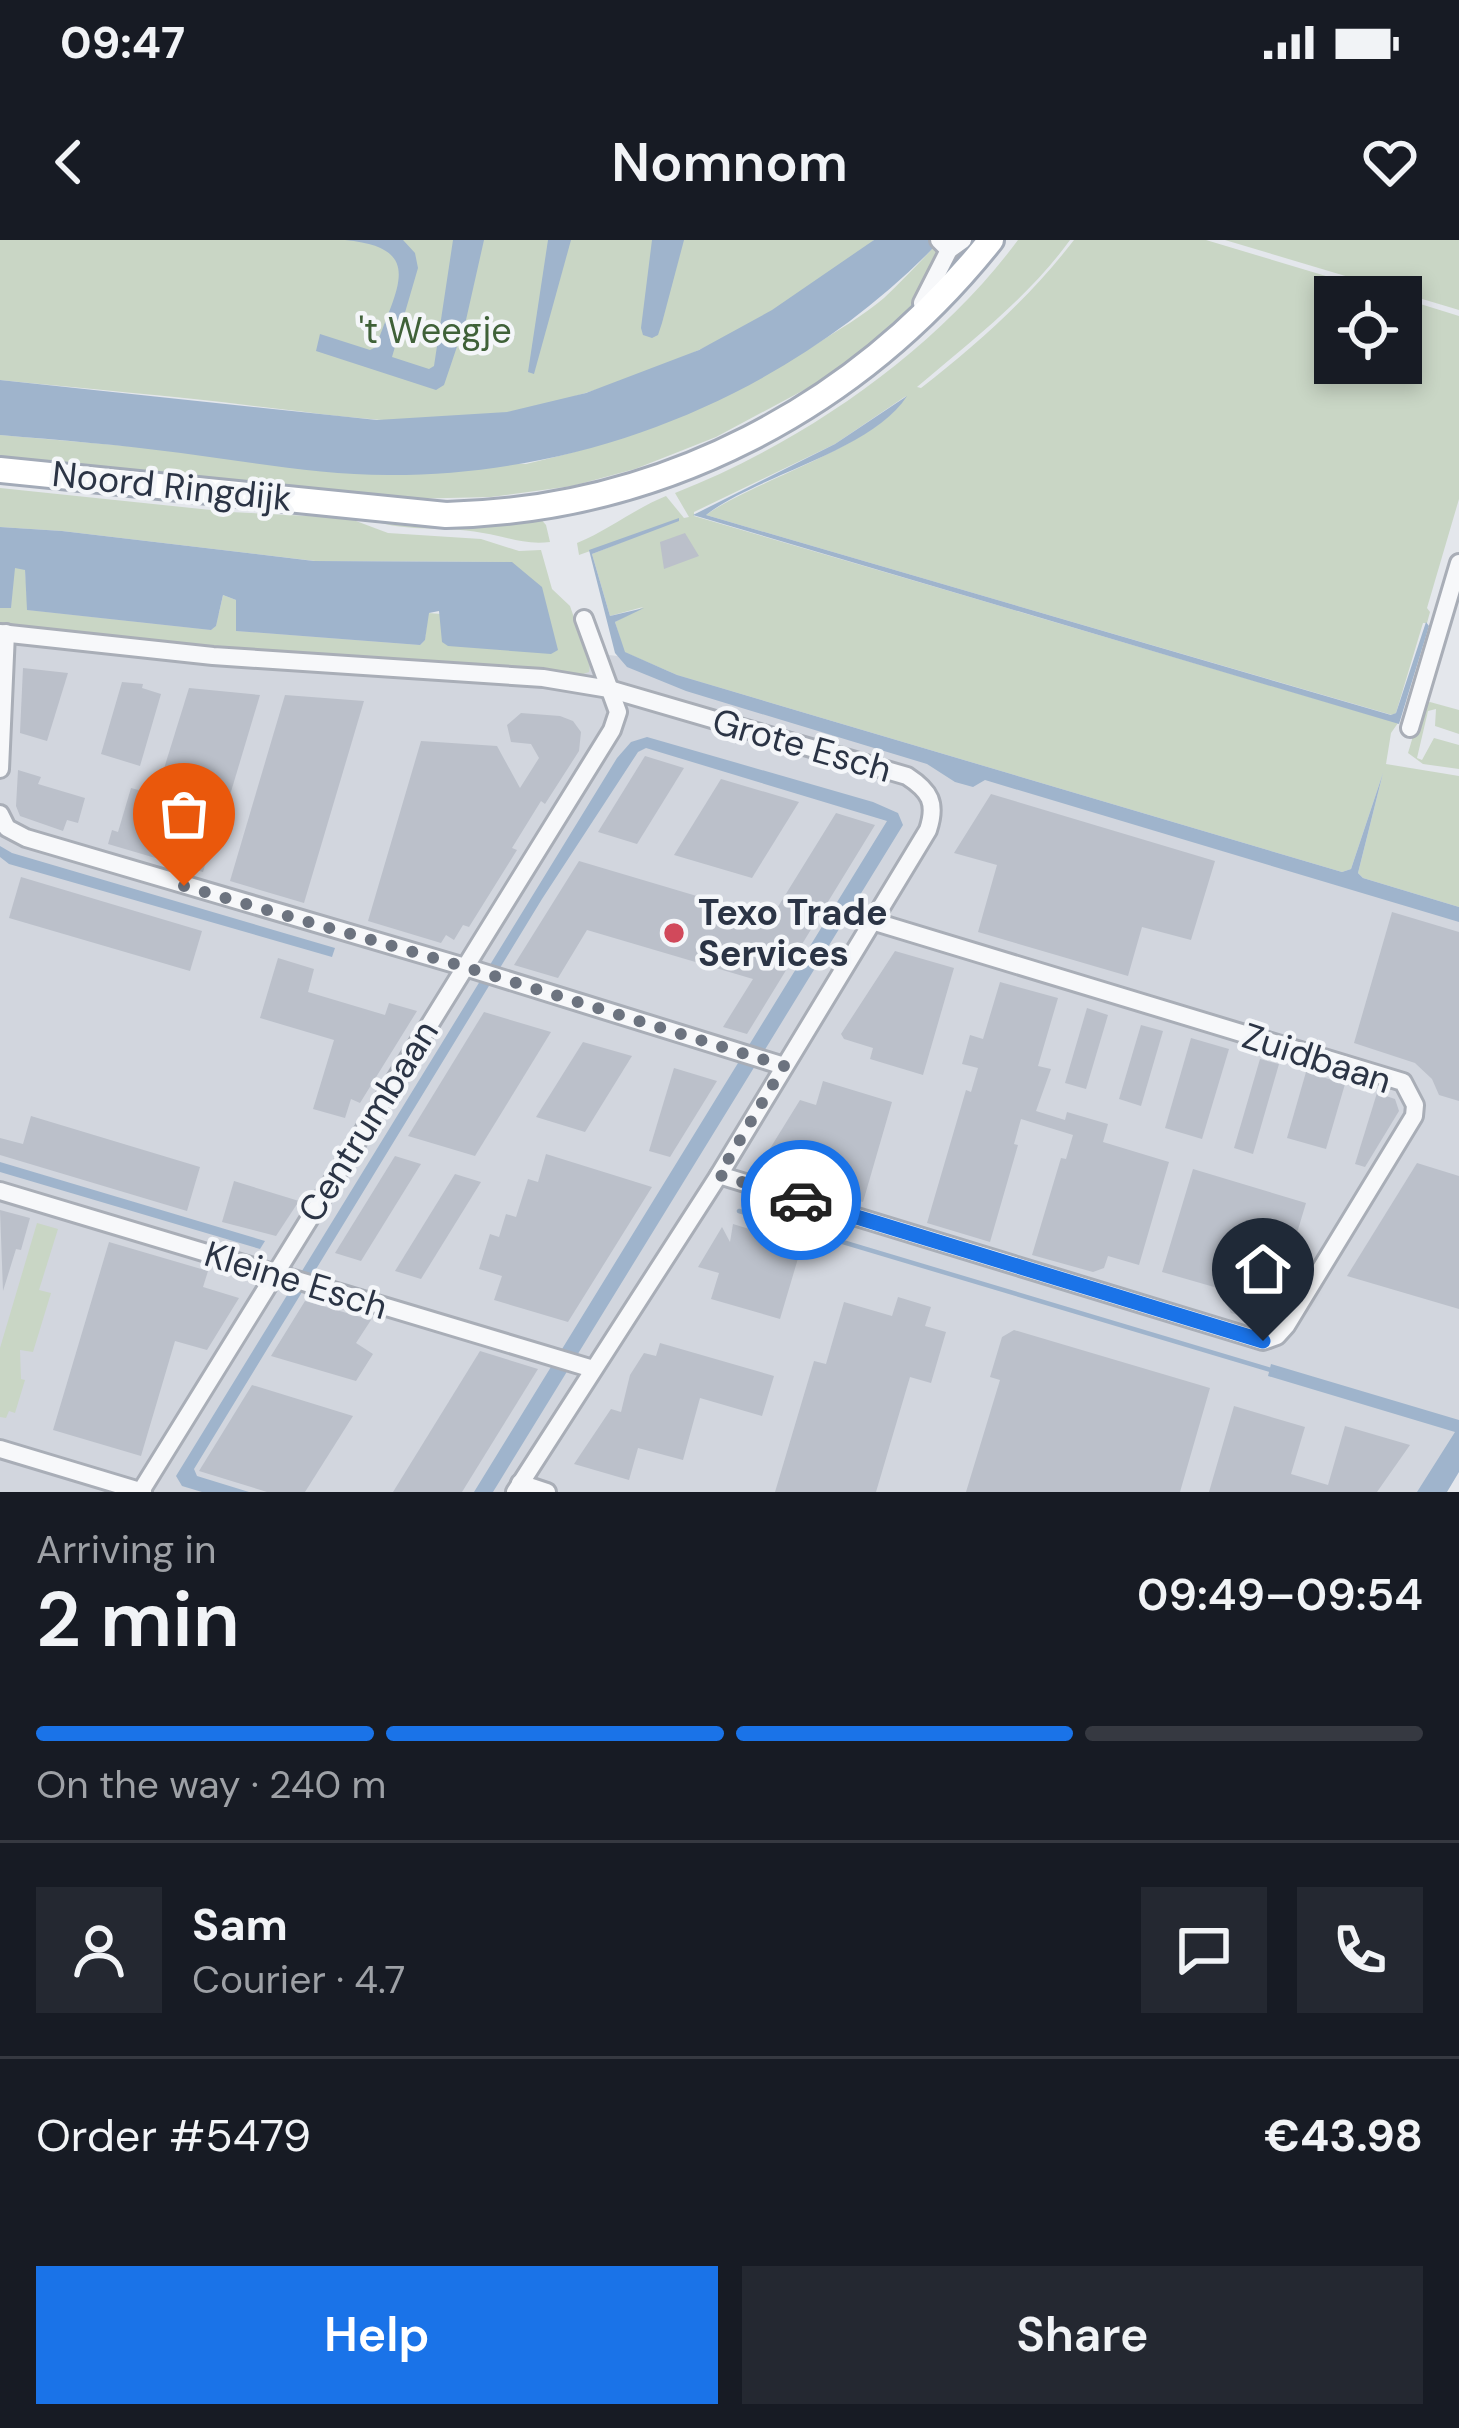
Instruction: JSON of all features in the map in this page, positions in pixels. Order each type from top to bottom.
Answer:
[{"type":"main road","name":"Noord Ringdijk","points":[[0,470],[344,503],[524,498],[573,489],[656,464],[778,412],[925,314],[991,240]]},
{"type":"street","points":[[925,314],[922,303],[948,243]]},
{"type":"street","points":[[1410,728],[1459,562]]},
{"type":"street","name":"Centrumbaan","points":[[142,1492],[473,969],[612,730],[618,712],[584,620]]},
{"type":"street","points":[[0,769],[3,633]]},
{"type":"street","name":"Grote Esch","points":[[3,633],[213,656],[543,678],[609,688],[907,776],[927,789],[934,812],[928,830],[776,1064],[719,1175],[585,1367],[518,1487]]},
{"type":"street","points":[[0,814],[7,828],[26,838],[776,1064]]},
{"type":"street","name":"Zuidbaan","points":[[719,1175],[1263,1341],[1286,1326],[1414,1116],[1415,1105],[1403,1082],[872,921]]},
{"type":"street","name":"Kleine Esch","points":[[0,1191],[585,1367]]},
{"type":"street","points":[[0,1449],[142,1492]]},
{"type":"street","points":[[518,1487],[547,1492]]},
{"type":"shaded area","points":[[0,591],[618,656],[1459,915],[1459,1445],[1428,1492],[0,1492]]},
{"type":"green space","name":"'t Weegje","points":[[0,240],[874,240],[780,308],[664,365],[541,405],[481,417],[426,421],[364,419],[0,380]]},
{"type":"green space","points":[[1018,240],[1070,240],[1018,300],[917,387],[1002,319],[1074,240],[1206,240],[1326,276],[1314,276],[1314,384],[1422,384],[1422,305],[1459,316],[1459,499],[1427,608],[1427,623],[1423,623],[1396,713],[706,515],[869,431],[906,396],[835,444],[694,516],[1398,723],[1391,733],[1386,764],[1459,776],[1459,907],[1358,873],[1383,773],[1351,869],[1342,872],[677,675],[624,652],[615,622],[643,607],[610,616],[592,554],[680,519],[579,555],[577,543],[666,496],[684,518],[689,517],[675,493],[771,448],[864,389],[948,320]]},
{"type":"green space","points":[[1225,240],[1459,240],[1459,310],[1422,299],[1422,276],[1345,276]]},
{"type":"green space","points":[[936,245],[940,257],[902,321],[830,376],[716,437],[635,469],[572,486],[491,497],[404,499],[0,462],[0,435],[138,447],[526,464],[641,431],[745,385],[868,311]]},
{"type":"green space","points":[[0,488],[230,512],[348,518],[388,533],[481,539],[519,551],[541,550],[552,589],[570,606],[589,672],[210,647],[0,625],[0,608],[11,607],[14,567],[25,569],[28,610],[211,630],[223,595],[236,600],[236,631],[420,645],[425,640],[428,613],[442,614],[442,642],[512,562],[315,561],[0,527]]},
{"type":"green space","points":[[358,516],[539,517],[550,542],[392,525]]},
{"type":"green space","points":[[1430,702],[1459,710],[1459,734],[1435,726],[1436,709],[1428,711],[1417,758],[1422,760],[1434,738],[1459,745],[1459,769],[1423,764],[1408,753],[1422,706]]},
{"type":"green space","points":[[37,1223],[58,1229],[39,1290],[51,1293],[33,1352],[20,1350],[21,1379],[25,1380],[15,1413],[0,1417],[0,1348]]},
{"type":"water","points":[[345,240],[403,240],[415,253],[418,268],[392,357],[429,369],[434,366],[453,240],[484,240],[466,320],[444,385],[436,390],[316,351],[320,334],[370,350],[376,347],[396,290],[399,275],[388,252]]},
{"type":"water","name":"'t Weegje","points":[[548,240],[571,240],[534,374],[528,372]]},
{"type":"water","points":[[652,240],[684,240],[662,323],[652,338],[643,335],[641,328]]},
{"type":"water","points":[[874,240],[941,240],[885,293],[824,340],[758,380],[689,414],[542,460],[465,471],[362,474],[0,435],[0,380],[377,420],[507,412],[586,393],[699,350],[772,310]]},
{"type":"water","points":[[907,396],[890,415],[841,448],[706,515],[1391,715],[1396,713],[1426,622],[1429,626],[1399,724],[693,515],[835,444]]},
{"type":"water","points":[[679,518],[592,554],[610,616],[644,608],[615,622],[625,652],[677,675],[1342,872],[1351,869],[1383,773],[1358,873],[1459,907],[1459,922],[985,780],[973,787],[955,782],[927,764],[686,691],[627,667],[615,653],[589,550]]},
{"type":"water","points":[[0,527],[314,561],[512,562],[542,587],[558,650],[551,654],[448,646],[442,642],[439,611],[429,613],[420,645],[236,631],[236,600],[223,595],[211,630],[27,610],[25,570],[15,568],[11,608],[0,608]]},
{"type":"water","points":[[647,737],[873,802],[898,813],[903,825],[493,1492],[474,1492],[887,821],[646,748],[638,752],[542,899],[194,1469],[197,1476],[249,1492],[202,1492],[182,1486],[176,1476],[617,758],[631,742]]},
{"type":"water","points":[[0,846],[335,948],[332,957],[9,864],[0,857]]},
{"type":"water","points":[[0,1162],[265,1241],[260,1249],[0,1172]]},
{"type":"water","points":[[1271,1364],[1459,1420],[1459,1472],[1447,1492],[1417,1492],[1455,1432],[1268,1376]]},
{"type":"building","points":[[685,533],[699,556],[664,569],[660,542]]},
{"type":"building","points":[[23,668],[68,673],[47,741],[20,733]]},
{"type":"building","points":[[122,682],[143,684],[142,688],[161,694],[140,766],[101,754]]},
{"type":"building","points":[[189,688],[260,695],[230,795],[162,775]]},
{"type":"building","points":[[285,695],[364,701],[304,903],[230,881]]},
{"type":"building","points":[[521,713],[573,721],[581,732],[579,751],[545,804],[541,801],[469,927],[463,925],[454,940],[446,935],[441,943],[368,921],[421,741],[497,746],[520,788],[539,758],[531,744],[511,742],[507,725]]},
{"type":"building","points":[[645,756],[684,768],[637,844],[598,832]]},
{"type":"building","points":[[18,770],[41,777],[38,784],[85,798],[78,823],[67,820],[63,831],[20,816]]},
{"type":"building","points":[[721,779],[799,802],[752,878],[674,855]]},
{"type":"building","points":[[131,788],[174,800],[167,825],[213,838],[203,872],[108,844],[112,830],[118,832]]},
{"type":"building","points":[[991,794],[1215,861],[1191,940],[1142,927],[1128,976],[978,932],[997,865],[954,853]]},
{"type":"building","points":[[836,813],[875,825],[747,1034],[723,1027],[753,979],[587,930],[558,978],[514,965],[579,861],[771,918]]},
{"type":"building","points":[[21,877],[202,931],[190,971],[9,918]]},
{"type":"building","points":[[1392,912],[1459,932],[1459,1101],[1439,1095],[1432,1079],[1415,1063],[1354,1043]]},
{"type":"building","points":[[895,951],[954,968],[923,1075],[870,1059],[873,1048],[841,1034]]},
{"type":"building","points":[[278,958],[314,969],[308,992],[385,1015],[389,1003],[417,1011],[360,1103],[351,1099],[345,1118],[313,1109],[334,1040],[260,1018]]},
{"type":"building","points":[[1000,982],[1058,998],[1038,1066],[1051,1069],[1036,1111],[1065,1120],[1067,1112],[1108,1124],[1103,1142],[1169,1162],[1139,1265],[1108,1256],[1104,1268],[1093,1272],[1032,1255],[1061,1158],[1066,1159],[1073,1135],[1021,1119],[990,1242],[927,1223],[966,1090],[971,1092],[978,1068],[962,1064],[970,1035],[983,1039]]},
{"type":"building","points":[[1087,1008],[1108,1015],[1086,1089],[1065,1083]]},
{"type":"building","points":[[484,1012],[551,1032],[475,1156],[408,1136]]},
{"type":"building","points":[[1141,1025],[1163,1031],[1141,1106],[1119,1099]]},
{"type":"building","points":[[1191,1038],[1229,1049],[1202,1139],[1165,1128]]},
{"type":"building","points":[[583,1042],[632,1056],[585,1132],[536,1117]]},
{"type":"building","points":[[1260,1059],[1279,1064],[1253,1154],[1234,1148]]},
{"type":"building","points":[[674,1068],[717,1081],[670,1157],[649,1151]]},
{"type":"building","points":[[1306,1072],[1345,1084],[1326,1149],[1287,1138]]},
{"type":"building","points":[[823,1081],[892,1102],[863,1202],[763,1175],[766,1155],[800,1100],[816,1105]]},
{"type":"building","points":[[1377,1093],[1395,1099],[1399,1111],[1365,1167],[1355,1164]]},
{"type":"building","points":[[31,1116],[200,1167],[187,1211],[0,1155],[0,1138],[23,1144]]},
{"type":"building","points":[[546,1154],[652,1187],[568,1322],[494,1300],[502,1276],[479,1269],[490,1234],[499,1237],[506,1214],[516,1217],[528,1179],[538,1182]]},
{"type":"building","points":[[395,1156],[421,1164],[361,1261],[335,1253]]},
{"type":"building","points":[[1417,1163],[1459,1176],[1459,1309],[1347,1276]]},
{"type":"building","points":[[1193,1169],[1306,1203],[1276,1303],[1280,1304],[1268,1320],[1231,1313],[1226,1303],[1228,1291],[1162,1272]]},
{"type":"building","points":[[455,1174],[481,1182],[421,1279],[395,1271]]},
{"type":"building","points":[[234,1181],[299,1201],[276,1236],[222,1222]]},
{"type":"building","points":[[0,1210],[30,1218],[3,1291]]},
{"type":"building","points":[[733,1224],[802,1245],[780,1319],[711,1299],[719,1273],[698,1267],[722,1227],[730,1242]]},
{"type":"building","points":[[109,1242],[208,1271],[203,1287],[239,1298],[207,1350],[175,1341],[141,1456],[53,1430]]},
{"type":"building","points":[[898,1297],[931,1307],[925,1326],[946,1332],[931,1383],[910,1377],[876,1492],[775,1492],[814,1361],[826,1364],[844,1302],[892,1316]]},
{"type":"building","points":[[305,1301],[371,1320],[356,1343],[373,1354],[356,1381],[271,1356]]},
{"type":"building","points":[[1014,1330],[1210,1388],[1180,1492],[966,1492],[1000,1380],[990,1377],[1002,1337]]},
{"type":"building","points":[[660,1343],[774,1376],[762,1416],[700,1398],[683,1460],[638,1448],[629,1480],[574,1464],[611,1409],[621,1412],[630,1375],[644,1353],[656,1356]]},
{"type":"building","points":[[480,1351],[538,1369],[462,1492],[393,1492]]},
{"type":"building","points":[[252,1385],[353,1416],[305,1492],[267,1492],[199,1471]]},
{"type":"building","points":[[1234,1406],[1305,1427],[1291,1474],[1328,1485],[1345,1426],[1410,1445],[1377,1492],[1209,1492]]},
{"type":"waterway","points":[[739,1211],[1274,1371]]},
{"type":"way so far","points":[[184,886],[784,1066],[719,1175],[801,1200]]},
{"type":"place","name":"Texo Trade Services","points":[[674,933]]},
{"type":"route","points":[[801,1200],[1263,1341]]}]
